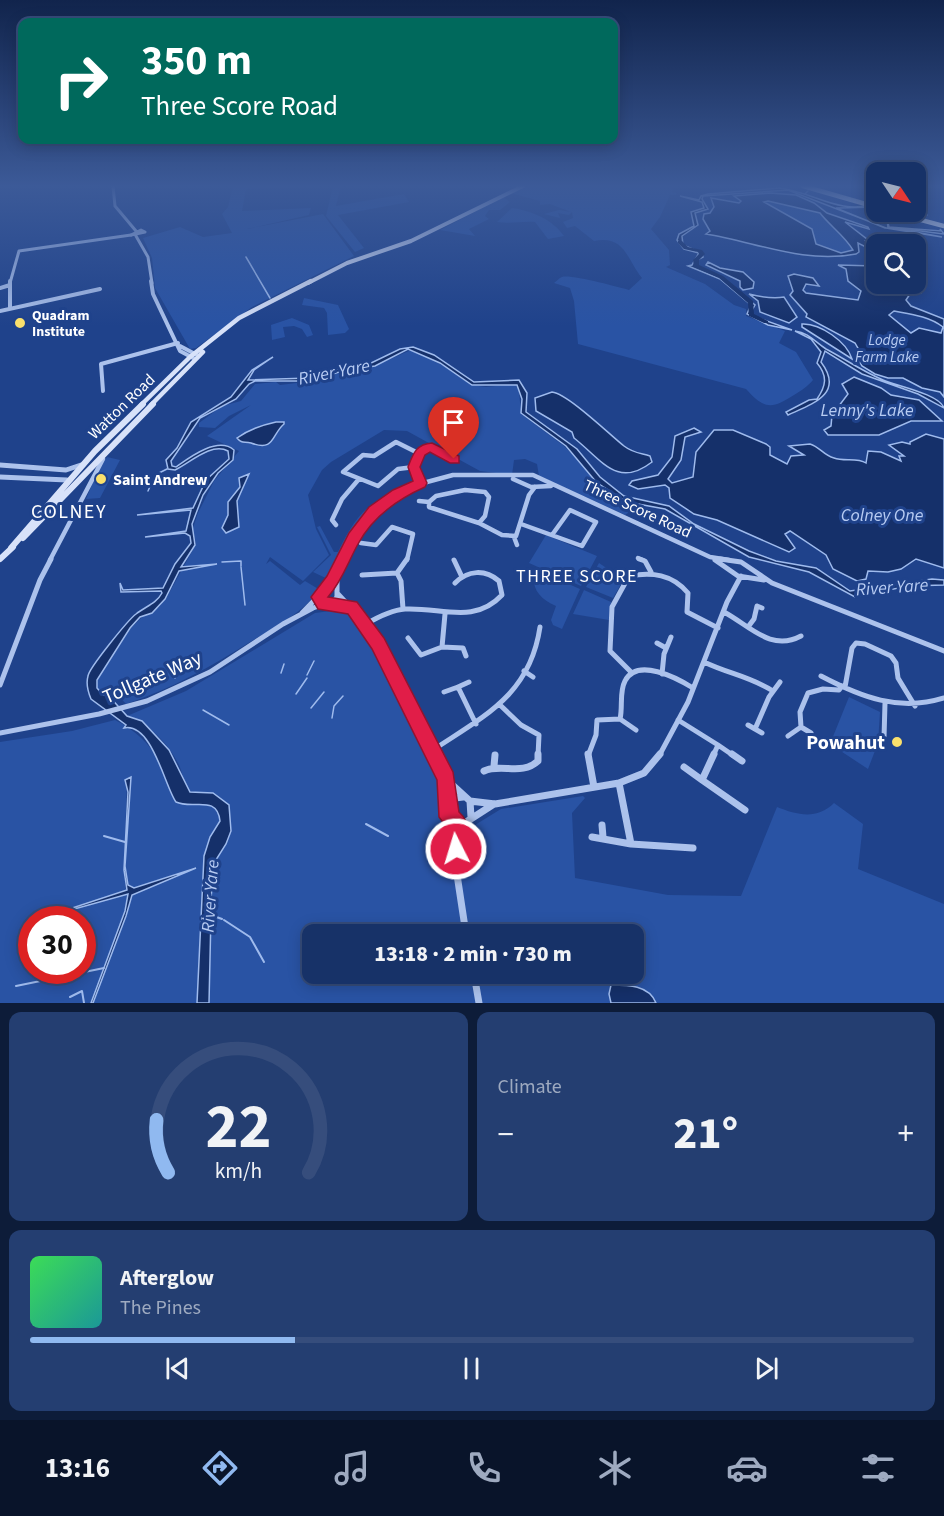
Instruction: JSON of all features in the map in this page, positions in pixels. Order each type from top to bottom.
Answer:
[{"type":"main road","name":"Watton Road","points":[[71,480],[81,465],[195,356],[268,302],[347,262],[429,233]]},
{"type":"main road","name":"Watton Road","points":[[0,559],[71,480],[146,409],[195,356]]},
{"type":"street","points":[[136,233],[150,264],[153,294],[182,353],[195,356]]},
{"type":"street","points":[[10,308],[10,285],[19,251],[137,236],[142,233]]},
{"type":"street","points":[[0,288],[10,285]]},
{"type":"street","points":[[0,311],[100,289]]},
{"type":"street","points":[[103,391],[101,364],[179,344]]},
{"type":"street","points":[[414,467],[398,469],[378,486],[345,474],[343,469],[363,455],[374,456],[396,442],[419,455]]},
{"type":"street","points":[[421,483],[414,467],[419,455],[429,447],[454,459]]},
{"type":"street","points":[[442,461],[448,456]]},
{"type":"street","points":[[0,685],[40,580],[104,457]]},
{"type":"street","points":[[0,465],[66,470],[81,465]]},
{"type":"street","points":[[47,469],[71,480]]},
{"type":"street","name":"Three Score Road","points":[[322,592],[337,573],[354,537],[374,511],[398,494],[421,483],[461,474],[526,477],[533,475],[710,557],[730,571],[772,583]]},
{"type":"street","name":"Three Score Road","points":[[508,476],[527,485],[554,486]]},
{"type":"street","points":[[0,477],[71,480]]},
{"type":"street","points":[[526,477],[529,495]]},
{"type":"street","points":[[336,525],[332,520],[334,512],[359,479]]},
{"type":"street","points":[[517,545],[514,537],[521,524],[529,495],[540,479]]},
{"type":"street","points":[[81,482],[89,482]]},
{"type":"street","points":[[419,501],[429,502],[436,496],[459,490],[484,492],[489,496],[485,516],[480,522]]},
{"type":"street","points":[[429,502],[429,507],[436,511],[469,522],[480,522],[502,536],[514,537]]},
{"type":"street","points":[[521,524],[582,546],[596,522],[570,510],[566,512],[552,535]]},
{"type":"street","points":[[376,545],[392,526],[413,534],[407,560],[397,573]]},
{"type":"street","points":[[362,543],[384,546]]},
{"type":"street","name":"Three Score Road","points":[[710,557],[741,562],[772,583]]},
{"type":"street","points":[[638,558],[684,587],[688,593],[687,612],[718,628]]},
{"type":"street","points":[[454,560],[462,577]]},
{"type":"street","points":[[732,589],[730,571],[733,561]]},
{"type":"street","points":[[449,805],[455,798],[495,804],[619,783],[638,777],[651,768],[678,720],[704,662],[732,589],[747,570],[746,567]]},
{"type":"street","points":[[632,672],[610,651],[612,607],[626,578],[652,568]]},
{"type":"street","points":[[366,624],[381,615],[403,609],[445,614],[480,611],[496,603],[502,595],[500,581],[487,572],[462,577],[455,584]]},
{"type":"street","name":"Three Score Road","points":[[337,573],[337,593]]},
{"type":"street","points":[[362,575],[397,573]]},
{"type":"street","points":[[397,573],[401,581],[403,609]]},
{"type":"street","points":[[371,574],[371,582]]},
{"type":"street","points":[[772,583],[888,632],[944,651]]},
{"type":"street","points":[[352,607],[327,604],[320,600],[322,592],[331,588],[352,607],[366,624],[433,750],[446,779],[449,817],[459,825]]},
{"type":"street","name":"Tollgate Way","points":[[302,613],[322,592]]},
{"type":"street","points":[[327,604],[336,599],[337,593]]},
{"type":"street","name":"Tollgate Way","points":[[0,733],[92,718],[127,709],[197,679],[302,613],[327,604]]},
{"type":"street","points":[[748,627],[754,619],[757,606]]},
{"type":"street","points":[[723,612],[771,641],[786,642],[801,636]]},
{"type":"street","points":[[442,647],[445,614]]},
{"type":"street","points":[[433,750],[476,724],[499,704],[524,671],[534,651],[540,627]]},
{"type":"street","points":[[662,674],[666,648],[671,637]]},
{"type":"street","points":[[408,638],[421,655],[442,647],[463,648]]},
{"type":"street","points":[[462,639],[466,656]]},
{"type":"street","points":[[786,642],[789,650]]},
{"type":"street","points":[[657,643],[666,648]]},
{"type":"street","points":[[801,727],[800,712],[808,693],[824,689],[839,690],[844,687],[852,648],[856,644],[865,644],[891,656],[896,663],[898,678],[915,706]]},
{"type":"street","points":[[704,662],[728,674],[750,677],[773,691]]},
{"type":"street","points":[[524,671],[533,677]]},
{"type":"street","points":[[620,719],[624,682],[632,672],[645,671],[662,674],[682,680],[693,688]]},
{"type":"street","points":[[821,676],[885,703],[915,706],[944,699]]},
{"type":"street","points":[[444,692],[469,682]]},
{"type":"street","points":[[755,729],[773,691],[780,682]]},
{"type":"street","points":[[458,687],[476,724]]},
{"type":"street","points":[[884,738],[885,703]]},
{"type":"street","points":[[484,771],[494,766],[504,769],[535,766],[540,740],[536,731],[521,725],[499,704]]},
{"type":"street","points":[[594,787],[588,754],[596,735],[596,719],[620,719],[636,730]]},
{"type":"street","points":[[678,720],[742,761]]},
{"type":"street","points":[[748,724],[762,734]]},
{"type":"street","points":[[801,727],[811,733]]},
{"type":"street","points":[[788,736],[801,727]]},
{"type":"street","points":[[885,727],[893,730]]},
{"type":"street","points":[[702,780],[718,745]]},
{"type":"street","points":[[494,766],[495,755]]},
{"type":"street","points":[[684,767],[745,810]]},
{"type":"street","points":[[446,779],[468,800],[473,810],[471,817]]},
{"type":"street","points":[[619,783],[631,844]]},
{"type":"street","points":[[459,825],[495,804]]},
{"type":"street","points":[[459,825],[456,868],[464,924]]},
{"type":"street","points":[[603,825],[603,837]]},
{"type":"street","points":[[592,837],[603,837],[618,843],[693,848]]},
{"type":"street","points":[[476,984],[479,1003]]},
{"type":"shaded area","points":[[160,233],[193,233],[203,237],[232,233],[337,233],[354,256],[252,307],[196,348],[190,349],[155,288],[152,258],[143,238]]},
{"type":"shaded area","points":[[340,233],[352,233],[364,248],[355,252]]},
{"type":"shaded area","points":[[456,233],[472,233],[475,236]]},
{"type":"shaded area","points":[[543,233],[561,233],[564,236],[548,239]]},
{"type":"shaded area","points":[[584,233],[654,233],[669,250],[670,265],[666,267],[705,284],[734,305],[746,309],[746,316],[785,331],[779,343],[796,352],[813,380],[786,400],[769,405],[758,401],[746,389],[578,344],[574,301],[570,288],[554,283],[561,277],[574,277],[629,290],[642,278],[619,245],[612,241],[594,241]]},
{"type":"shaded area","points":[[813,233],[840,233],[853,251],[841,253],[816,244]]},
{"type":"shaded area","points":[[304,298],[338,305],[349,329],[345,333],[328,335],[327,313],[324,308],[302,305]]},
{"type":"shaded area","points":[[292,318],[309,325],[313,335],[307,337],[302,329],[294,326],[283,327],[285,337],[272,340],[271,325]]},
{"type":"shaded area","points":[[411,350],[446,367],[471,385],[486,387],[515,384],[519,390],[521,414],[564,446],[605,488],[635,508],[625,515],[539,476],[537,464],[525,459],[514,460],[512,475],[480,471],[407,431],[384,430],[331,462],[322,470],[308,495],[316,529],[329,555],[303,581],[270,557],[266,564],[270,561],[300,585],[305,581],[320,590],[313,599],[278,625],[190,677],[159,692],[126,704],[117,694],[103,695],[97,689],[98,679],[130,629],[141,618],[159,607],[167,597],[196,544],[193,528],[198,513],[214,481],[239,451],[207,436],[251,405],[229,416],[215,428],[199,427],[199,423],[222,406],[241,401],[255,384],[276,382],[280,385],[313,381],[342,372],[370,368]]},
{"type":"shaded area","points":[[107,457],[120,460],[100,498],[86,499],[96,475]]},
{"type":"shaded area","points":[[380,502],[356,530],[330,580],[313,572],[331,555],[317,527],[320,526],[334,552],[338,552],[361,515],[373,504]]},
{"type":"shaded area","points":[[546,535],[597,556],[581,586],[529,563]]},
{"type":"shaded area","points":[[599,563],[608,569],[621,584],[613,598],[586,587]]},
{"type":"shaded area","points":[[534,569],[580,589],[562,629],[553,625],[551,620],[556,606],[545,600],[535,587]]},
{"type":"shaded area","points":[[584,590],[611,602],[609,620],[573,614]]},
{"type":"shaded area","points":[[338,610],[355,615],[363,624],[435,768],[449,829],[462,833],[501,809],[583,796],[585,798],[572,813],[575,878],[668,895],[741,896],[777,807],[799,814],[814,814],[834,803],[863,824],[858,869],[944,904],[944,1003],[209,1003],[211,915],[215,906],[212,902],[210,877],[215,860],[231,831],[206,793],[190,792],[175,757],[164,742],[143,724],[127,716],[186,691],[315,613]]},
{"type":"shaded area","points":[[849,697],[880,712],[878,743],[868,769],[830,744]]},
{"type":"shaded area","points":[[115,720],[136,734],[155,753],[176,802],[209,805],[218,813],[220,821],[210,837],[204,856],[197,1003],[93,1003],[132,895],[196,867],[134,888],[128,885],[125,866],[130,780],[127,781],[124,870],[126,891],[79,906],[18,906],[18,984],[96,984],[96,906],[83,906],[127,893],[125,911],[91,1003],[0,1003],[0,742],[72,731]]},
{"type":"water","points":[[687,233],[682,236],[683,245],[702,253],[703,257],[697,260],[697,267],[717,275],[755,305],[751,312],[753,316],[792,330],[768,325],[747,314],[751,305],[720,279],[688,266],[692,265],[699,253],[684,249],[677,240],[679,234]]},
{"type":"water","points":[[813,233],[816,244],[841,253],[853,250],[839,233],[859,233],[866,238],[866,247],[858,243],[859,252],[856,254],[817,256],[780,251],[706,234]]},
{"type":"water","points":[[708,262],[720,268],[743,272],[754,282],[753,288],[743,290],[740,287],[740,281],[706,265]]},
{"type":"water","name":"Lodge Farm Lake","points":[[838,265],[866,266],[866,294],[910,294],[906,300],[911,306],[944,319],[944,397],[940,392],[922,388],[903,378],[888,378],[875,374],[862,366],[856,355],[859,350],[855,343],[806,317],[807,314],[790,295],[793,291],[788,276],[794,274],[813,278],[819,286],[806,284],[803,290],[806,293],[858,300],[861,291],[848,281],[846,269]],"holes":[[[894,311],[919,316],[943,327],[941,333],[919,328],[911,333],[889,315]]]},
{"type":"water","points":[[749,294],[784,297],[797,317],[789,323],[760,312],[758,301]]},
{"type":"water","points":[[802,324],[817,327],[832,335],[845,346],[852,359],[802,327]]},
{"type":"water","points":[[795,331],[808,336],[826,349],[875,376],[934,399],[944,408],[918,394],[862,374],[825,351],[821,362],[829,382],[827,390],[815,402],[788,415],[786,412],[809,400],[817,399],[824,381],[823,372],[817,363],[821,352],[811,339]]},
{"type":"water","points":[[413,347],[434,355],[474,382],[519,380],[527,393],[526,412],[577,449],[600,477],[624,496],[669,506],[694,524],[749,551],[776,561],[816,568],[850,591],[932,579],[944,580],[944,585],[908,586],[855,597],[809,572],[749,557],[665,509],[627,502],[597,483],[566,446],[521,413],[522,399],[517,385],[472,385],[440,363],[408,349],[375,366],[342,371],[312,381],[255,381],[249,384],[236,399],[200,418],[171,461],[172,466],[176,467],[204,449],[220,445],[234,450],[233,460],[218,473],[203,495],[192,524],[195,545],[181,567],[217,564],[179,571],[165,599],[152,613],[140,617],[130,628],[97,680],[97,688],[103,695],[108,695],[127,716],[142,721],[169,750],[190,792],[213,793],[229,805],[231,831],[214,863],[211,899],[216,904],[211,915],[209,1003],[197,1003],[204,856],[210,837],[220,821],[218,813],[209,805],[176,802],[150,745],[142,735],[134,729],[124,728],[126,725],[91,699],[88,688],[87,679],[90,671],[109,644],[132,618],[162,593],[161,591],[121,592],[120,583],[123,590],[163,588],[175,564],[191,543],[190,536],[185,533],[145,537],[186,531],[191,510],[137,515],[193,508],[206,480],[229,459],[228,451],[215,449],[208,451],[175,470],[168,469],[166,460],[177,448],[191,422],[231,397],[252,370],[273,357],[254,370],[248,380],[310,378],[338,369],[367,365],[400,349]]},
{"type":"water","name":"Lenny's Lake","points":[[854,377],[881,388],[891,395],[919,400],[942,421],[911,421],[879,435],[828,435],[824,430],[831,426],[832,415],[848,394],[842,384]]},
{"type":"water","points":[[552,392],[578,407],[627,448],[650,456],[652,462],[640,470],[629,473],[610,468],[574,438],[572,432],[536,411],[535,398]]},
{"type":"water","points":[[284,422],[284,424],[269,444],[242,442],[237,438],[255,428]]},
{"type":"water","name":"Colney One","points":[[694,428],[701,432],[685,437],[681,460],[668,479],[672,483],[693,477],[696,452],[714,430],[733,430],[766,444],[770,447],[770,455],[787,464],[791,456],[804,455],[789,446],[810,444],[834,458],[859,460],[866,463],[868,451],[881,452],[901,461],[899,456],[904,456],[889,445],[902,442],[910,444],[926,434],[944,439],[944,568],[916,559],[901,569],[888,572],[868,571],[866,579],[857,581],[833,569],[826,555],[790,531],[785,534],[795,548],[789,552],[717,520],[694,514],[670,498],[669,488],[665,485],[638,489],[629,485],[632,481],[658,475],[672,457],[675,436]]},
{"type":"water","points":[[249,474],[237,501],[239,527],[226,533],[222,528],[228,515],[228,502],[240,487],[239,478]]},
{"type":"water","points":[[131,777],[125,866],[128,885],[134,888],[196,868],[132,895],[93,1003],[91,1003],[125,911],[128,894],[78,906],[127,890],[124,870],[128,792],[125,780]]},
{"type":"water","points":[[611,985],[643,989],[653,997],[656,1003],[611,1003],[609,994]]},
{"type":"waterway","name":"River Yare","points":[[680,242],[686,248],[700,251],[702,254],[696,260],[696,266],[721,277],[751,302],[751,315],[766,322]]},
{"type":"waterway","points":[[246,257],[270,298]]},
{"type":"waterway","points":[[148,491],[155,475],[167,469]]},
{"type":"waterway","points":[[222,562],[241,561],[241,566]]},
{"type":"waterway","points":[[241,567],[245,605]]},
{"type":"waterway","points":[[188,660],[199,663],[200,666]]},
{"type":"waterway","points":[[307,675],[314,661]]},
{"type":"waterway","points":[[281,673],[284,664]]},
{"type":"waterway","points":[[169,670],[175,678]]},
{"type":"waterway","points":[[296,694],[307,678]]},
{"type":"waterway","points":[[311,708],[324,692]]},
{"type":"waterway","points":[[332,718],[334,706],[343,696]]},
{"type":"waterway","points":[[203,710],[229,725]]},
{"type":"waterway","points":[[366,824],[388,836]]},
{"type":"waterway","points":[[104,836],[125,842]]},
{"type":"waterway","points":[[211,915],[222,919]]},
{"type":"waterway","points":[[224,920],[250,937],[264,962]]},
{"type":"waterway","points":[[16,986],[104,968]]},
{"type":"waterway","points":[[70,997],[82,991],[84,1003]]},
{"type":"place","name":"Quadram Institute","points":[[20,323]]},
{"type":"place","name":"Saint Andrew","points":[[101,479]]},
{"type":"place","name":"Powahut","points":[[897,742]]},
{"type":"district","name":"COLNEY","points":[[69,511]]},
{"type":"district","name":"THREE SCORE","points":[[577,576]]},
{"type":"route","points":[[454,459],[432,447],[420,453],[414,467],[421,483],[390,498],[374,511],[354,537],[333,581],[319,597],[324,604],[341,604],[352,607],[362,617],[378,644],[422,726],[446,779],[449,817],[459,825],[456,849]]}]
